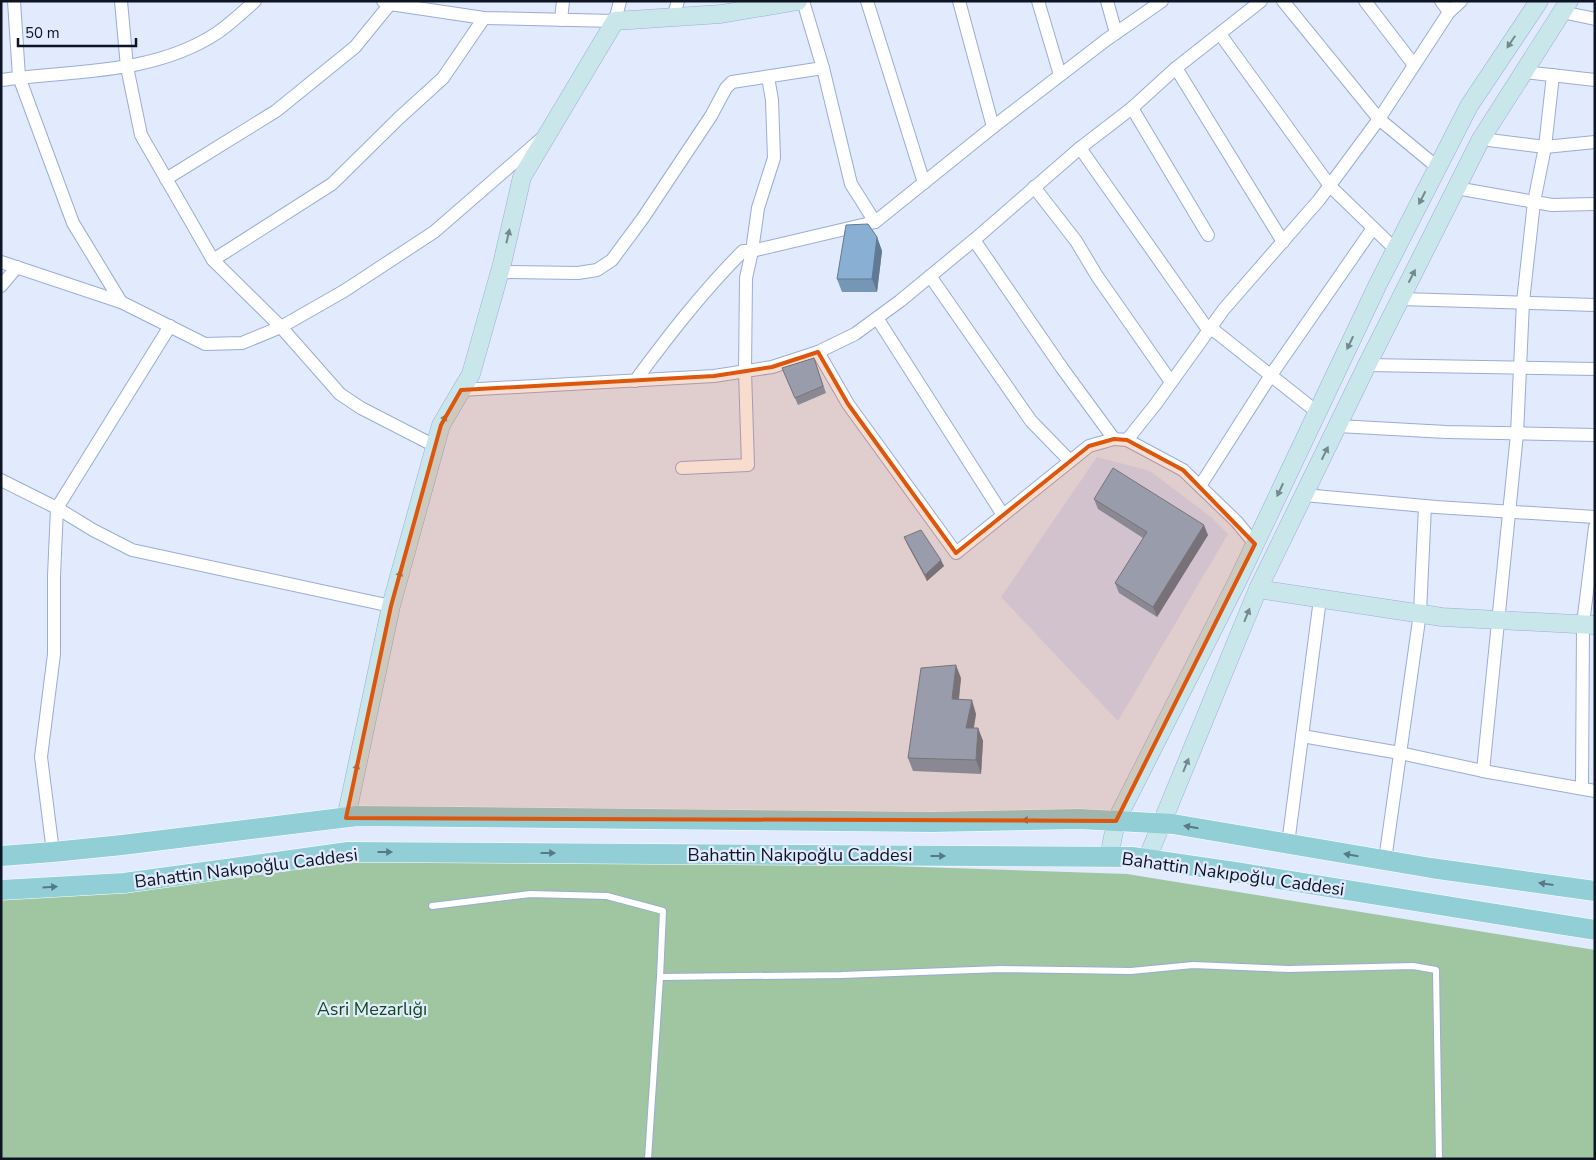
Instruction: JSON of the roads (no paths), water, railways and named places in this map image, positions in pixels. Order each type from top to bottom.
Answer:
[{"type":"main road","points":[[346,818],[391,606],[440,425],[470,374],[500,272],[522,177],[615,21],[675,9],[721,14],[798,1]]},
{"type":"main road","points":[[1109,857],[1116,821],[1255,544],[1395,249],[1469,106],[1538,1]]},
{"type":"main road","points":[[1147,859],[1258,589],[1304,494],[1481,139],[1566,6]]},
{"type":"main road","points":[[1258,589],[1442,617],[1589,624]]},
{"type":"main road","name":"Bahattin Nakıpoğlu Caddesi","points":[[1,856],[53,852],[377,816],[932,822],[1079,819],[1162,824],[1595,891]]},
{"type":"main road","name":"Bahattin Nakıpoğlu Caddesi","points":[[1,890],[124,883],[348,852],[1132,857],[1595,930]]},
{"type":"street","points":[[14,1],[19,77],[73,223],[121,302]]},
{"type":"street","points":[[121,1],[127,67],[141,135],[213,260],[281,327],[340,394],[361,408],[435,446]]},
{"type":"street","points":[[1,80],[127,67],[177,54],[217,33],[255,1]]},
{"type":"street","points":[[561,20],[563,1]]},
{"type":"street","points":[[166,179],[276,111],[355,47],[386,2],[484,18],[615,21],[620,1]]},
{"type":"street","points":[[803,1],[823,68],[851,184],[875,222]]},
{"type":"street","points":[[867,1],[887,70],[924,183]]},
{"type":"street","points":[[959,1],[993,127]]},
{"type":"street","points":[[1038,1],[1060,75]]},
{"type":"street","points":[[1107,1],[1116,33]]},
{"type":"street","points":[[635,381],[673,330],[720,274],[743,251],[752,251],[875,222],[1060,75],[1162,1]]},
{"type":"street","points":[[461,390],[714,376],[772,367],[818,352],[854,334],[900,301],[1080,148],[1132,108],[1176,68],[1260,1]]},
{"type":"street","points":[[1283,1],[1379,119],[1438,167]]},
{"type":"street","points":[[1364,1],[1414,65]]},
{"type":"street","points":[[1441,1],[1449,12]]},
{"type":"street","points":[[1128,440],[1224,309],[1330,186],[1379,119],[1449,12],[1461,1]]},
{"type":"street","points":[[1566,6],[1595,19]]},
{"type":"street","points":[[213,260],[332,184],[443,78],[484,18]]},
{"type":"street","points":[[1220,34],[1330,186],[1395,249]]},
{"type":"street","points":[[500,272],[578,273],[597,270],[612,260],[643,218],[711,116],[726,88],[732,82],[823,68]]},
{"type":"street","points":[[1176,68],[1283,242]]},
{"type":"street","points":[[1524,72],[1595,80]]},
{"type":"street","points":[[1483,771],[1517,434],[1523,302],[1534,202],[1545,147],[1553,75]]},
{"type":"street","points":[[682,468],[748,465],[745,371],[746,278],[758,208],[774,158],[772,100],[768,76]]},
{"type":"street","points":[[1132,108],[1208,235]]},
{"type":"street","points":[[1,262],[121,302],[205,344],[242,343],[281,327],[344,291],[434,232],[550,130]]},
{"type":"street","points":[[1481,139],[1545,147],[1595,142]]},
{"type":"street","points":[[1080,148],[1210,329],[1317,412]]},
{"type":"street","points":[[1034,187],[1076,242],[1108,292],[1171,382]]},
{"type":"street","points":[[1456,188],[1552,205],[1595,204]]},
{"type":"street","points":[[1200,486],[1271,375],[1373,228]]},
{"type":"street","points":[[974,240],[1062,368],[1114,439]]},
{"type":"street","points":[[1,286],[17,267]]},
{"type":"street","points":[[930,276],[1031,421],[1070,461]]},
{"type":"street","points":[[1401,299],[1595,305]]},
{"type":"street","points":[[877,318],[1003,515]]},
{"type":"street","points":[[53,852],[41,757],[54,654],[54,576],[57,508],[170,326]]},
{"type":"street","points":[[818,352],[848,404],[956,553],[1089,446],[1114,439],[1128,440],[1183,470],[1237,522],[1255,544]]},
{"type":"street","points":[[1368,365],[1519,366],[1595,369]]},
{"type":"street","points":[[1338,426],[1517,434],[1595,435]]},
{"type":"street","points":[[1,480],[57,508],[93,530],[132,550],[391,606]]},
{"type":"street","points":[[1304,494],[1425,506],[1595,517]]},
{"type":"street","points":[[1386,860],[1420,614],[1425,506]]},
{"type":"street","points":[[1302,736],[1400,752],[1483,771],[1588,790],[1589,624],[1595,527]]},
{"type":"street","points":[[1288,844],[1320,599]]},
{"type":"lane","points":[[432,906],[530,894],[607,896],[663,911],[648,1159]]},
{"type":"lane","points":[[660,977],[842,975],[1000,969],[1130,971],[1193,965],[1288,969],[1413,966],[1436,970],[1439,1159]]},
{"type":"park label","name":"Asri Mezarlığı","points":[[372,1009]]}]
